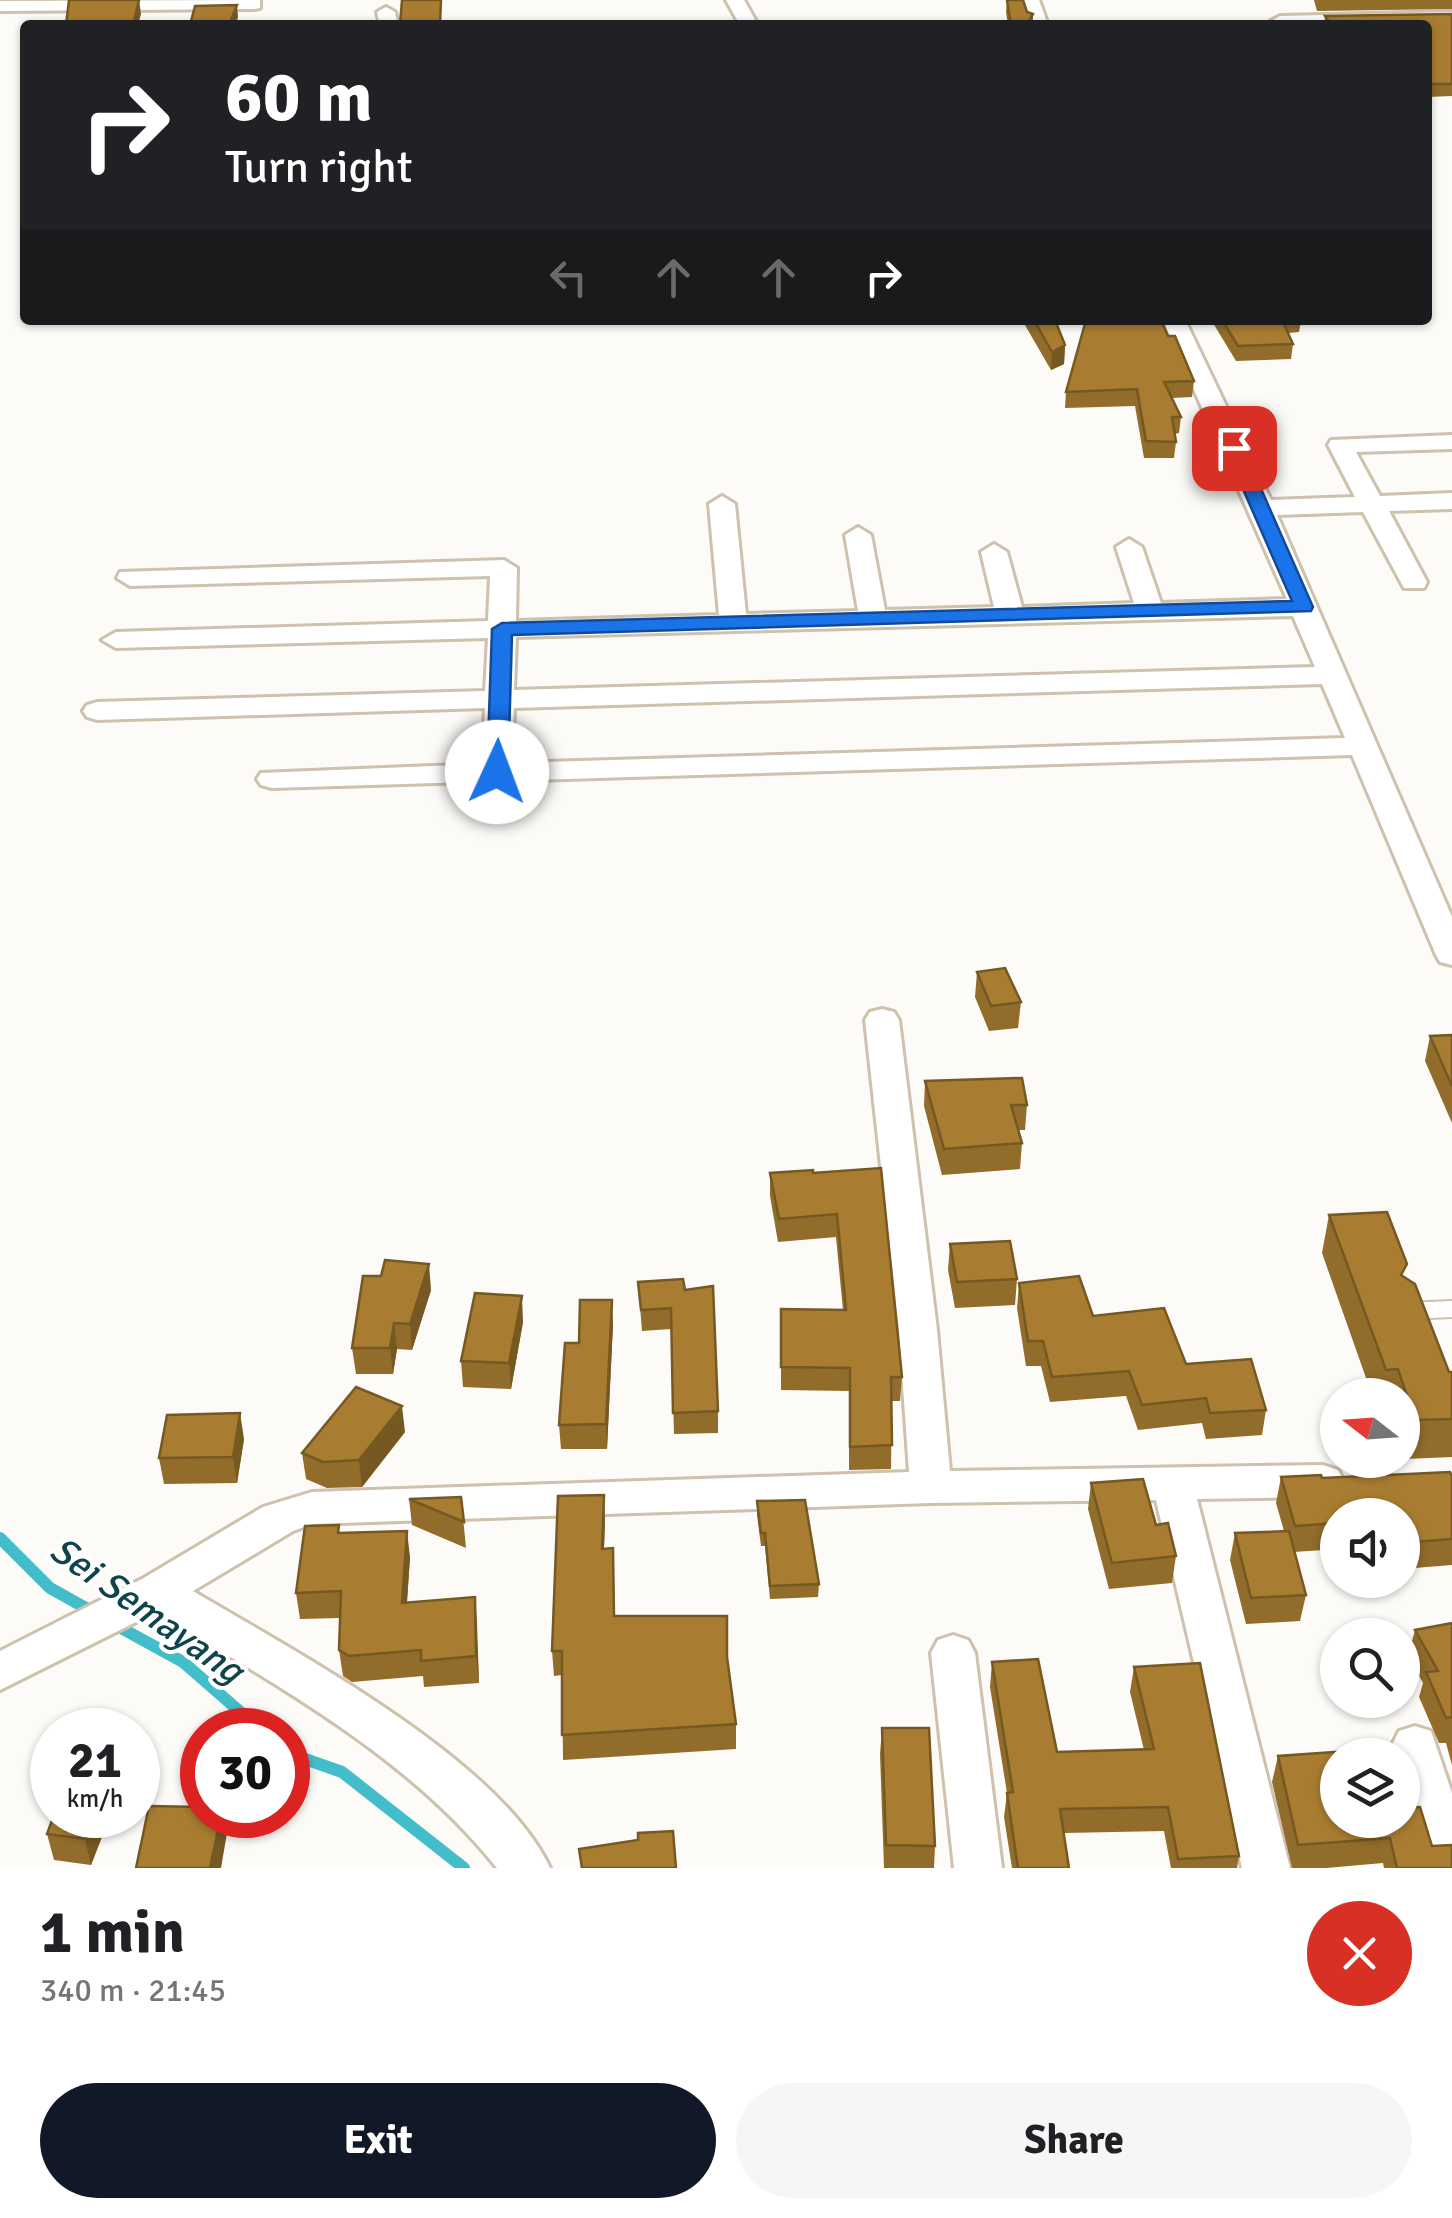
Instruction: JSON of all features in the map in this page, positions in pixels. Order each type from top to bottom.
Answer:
[{"type":"street","points":[[0,6],[255,2]]},
{"type":"street","points":[[1323,20],[1452,17]]},
{"type":"street","points":[[1176,325],[1262,508],[1452,955]]},
{"type":"street","points":[[1414,582],[1340,445],[1452,442]]},
{"type":"street","points":[[1262,508],[1452,502]]},
{"type":"street","points":[[722,504],[733,623]]},
{"type":"street","points":[[858,535],[873,619]]},
{"type":"street","points":[[1128,547],[1150,611]]},
{"type":"street","points":[[994,552],[1010,615]]},
{"type":"street","points":[[130,578],[504,568],[497,772]]},
{"type":"street","points":[[116,640],[1304,607]]},
{"type":"street","points":[[97,711],[1333,676]]},
{"type":"street","points":[[272,779],[1363,746]]},
{"type":"street","points":[[882,1020],[918,1330],[930,1487]]},
{"type":"street","points":[[0,1672],[142,1598],[278,1520],[312,1508],[930,1487],[1352,1480]]},
{"type":"street","points":[[1173,1485],[1266,1868]]},
{"type":"street","points":[[142,1598],[387,1732],[465,1802],[526,1868]]},
{"type":"street","points":[[953,1653],[978,1868]]},
{"type":"street","points":[[1420,1762],[1451,1868]]},
{"type":"lane","points":[[1406,1311],[1452,1309]]},
{"type":"building","points":[[69,0],[139,0],[134,20],[67,20]]},
{"type":"building","points":[[402,0],[441,0],[440,20],[400,20]]},
{"type":"building","points":[[1007,0],[1023,0],[1027,12],[1033,14],[1030,20],[1010,20]]},
{"type":"building","points":[[237,5],[231,20],[191,20],[195,6]]},
{"type":"building","points":[[1452,14],[1452,84],[1432,84],[1432,20],[1328,20],[1325,16]]},
{"type":"building","points":[[1037,325],[1057,325],[1065,345],[1052,352]]},
{"type":"building","points":[[1085,325],[1163,325],[1168,336],[1175,336],[1194,381],[1164,382],[1181,417],[1172,417],[1176,442],[1146,441],[1137,389],[1066,392]]},
{"type":"building","points":[[1225,325],[1284,325],[1293,344],[1238,346]]},
{"type":"building","points":[[1005,968],[1021,1002],[991,1006],[977,972]]},
{"type":"building","points":[[1452,1035],[1452,1086],[1430,1036]]},
{"type":"building","points":[[1022,1078],[1027,1105],[1011,1105],[1022,1143],[944,1149],[925,1081]]},
{"type":"building","points":[[881,1168],[902,1377],[891,1377],[892,1445],[850,1447],[850,1368],[781,1367],[781,1309],[846,1310],[837,1214],[779,1219],[770,1173]]},
{"type":"building","points":[[1387,1212],[1407,1264],[1401,1275],[1415,1284],[1452,1372],[1452,1419],[1420,1420],[1420,1378],[1401,1378],[1398,1369],[1386,1370],[1329,1215]]},
{"type":"building","points":[[1010,1241],[1017,1279],[957,1282],[950,1244]]},
{"type":"building","points":[[385,1260],[429,1264],[410,1324],[394,1323],[390,1348],[352,1348],[363,1276],[381,1276]]},
{"type":"building","points":[[1079,1276],[1093,1316],[1164,1308],[1186,1364],[1251,1359],[1266,1410],[1210,1413],[1206,1398],[1142,1405],[1129,1371],[1052,1377],[1043,1341],[1028,1341],[1019,1283]]},
{"type":"building","points":[[683,1279],[685,1290],[713,1286],[718,1411],[673,1413],[671,1308],[641,1310],[638,1282]]},
{"type":"building","points":[[475,1293],[522,1296],[509,1363],[461,1361]]},
{"type":"building","points":[[580,1300],[612,1300],[606,1424],[559,1425],[565,1343],[579,1343]]},
{"type":"building","points":[[356,1387],[402,1406],[359,1460],[323,1462],[302,1453]]},
{"type":"building","points":[[240,1413],[233,1457],[159,1458],[167,1415]]},
{"type":"building","points":[[1450,1472],[1452,1476],[1452,1539],[1420,1542],[1420,1498],[1320,1498],[1320,1524],[1295,1526],[1281,1477],[1420,1478],[1420,1473]]},
{"type":"building","points":[[1143,1479],[1156,1525],[1168,1523],[1176,1556],[1112,1563],[1091,1483]]},
{"type":"building","points":[[604,1495],[602,1549],[613,1548],[614,1616],[727,1616],[727,1657],[736,1724],[562,1735],[562,1651],[552,1651],[558,1496]]},
{"type":"building","points":[[461,1497],[464,1522],[409,1499]]},
{"type":"building","points":[[805,1500],[819,1584],[770,1586],[765,1533],[761,1533],[757,1501]]},
{"type":"building","points":[[339,1525],[338,1533],[407,1531],[402,1603],[475,1597],[476,1656],[421,1661],[421,1650],[349,1656],[339,1650],[341,1591],[296,1593],[305,1526]]},
{"type":"building","points":[[1289,1531],[1306,1595],[1251,1598],[1235,1533]]},
{"type":"building","points":[[1452,1623],[1452,1717],[1446,1718],[1426,1672],[1438,1671],[1420,1639],[1420,1629]]},
{"type":"building","points":[[1038,1659],[1057,1752],[1154,1749],[1134,1667],[1200,1663],[1239,1856],[1178,1859],[1168,1807],[1060,1809],[1069,1868],[1018,1868],[1007,1793],[1013,1792],[992,1662]]},
{"type":"building","points":[[882,1728],[929,1728],[935,1846],[886,1845]]},
{"type":"building","points":[[1320,1753],[1320,1838],[1390,1838],[1298,1845],[1278,1756]]},
{"type":"building","points":[[160,1806],[180,1807],[180,1838],[216,1838],[210,1868],[136,1868],[142,1838],[160,1838]]},
{"type":"building","points":[[1420,1807],[1432,1846],[1452,1845],[1452,1868],[1397,1868],[1390,1838],[1420,1838]]},
{"type":"building","points":[[673,1831],[676,1868],[582,1868],[579,1849],[638,1840],[638,1833]]},
{"type":"waterway","name":"Sei Semayang","points":[[0,1538],[50,1588],[93,1612]]},
{"type":"waterway","name":"Sei Semayang","points":[[112,1623],[183,1662],[236,1708]]},
{"type":"waterway","name":"Sei Semayang","points":[[310,1761],[342,1772],[464,1868]]},
{"type":"route","points":[[497,772],[502,629],[1304,607],[1234,448]]}]
